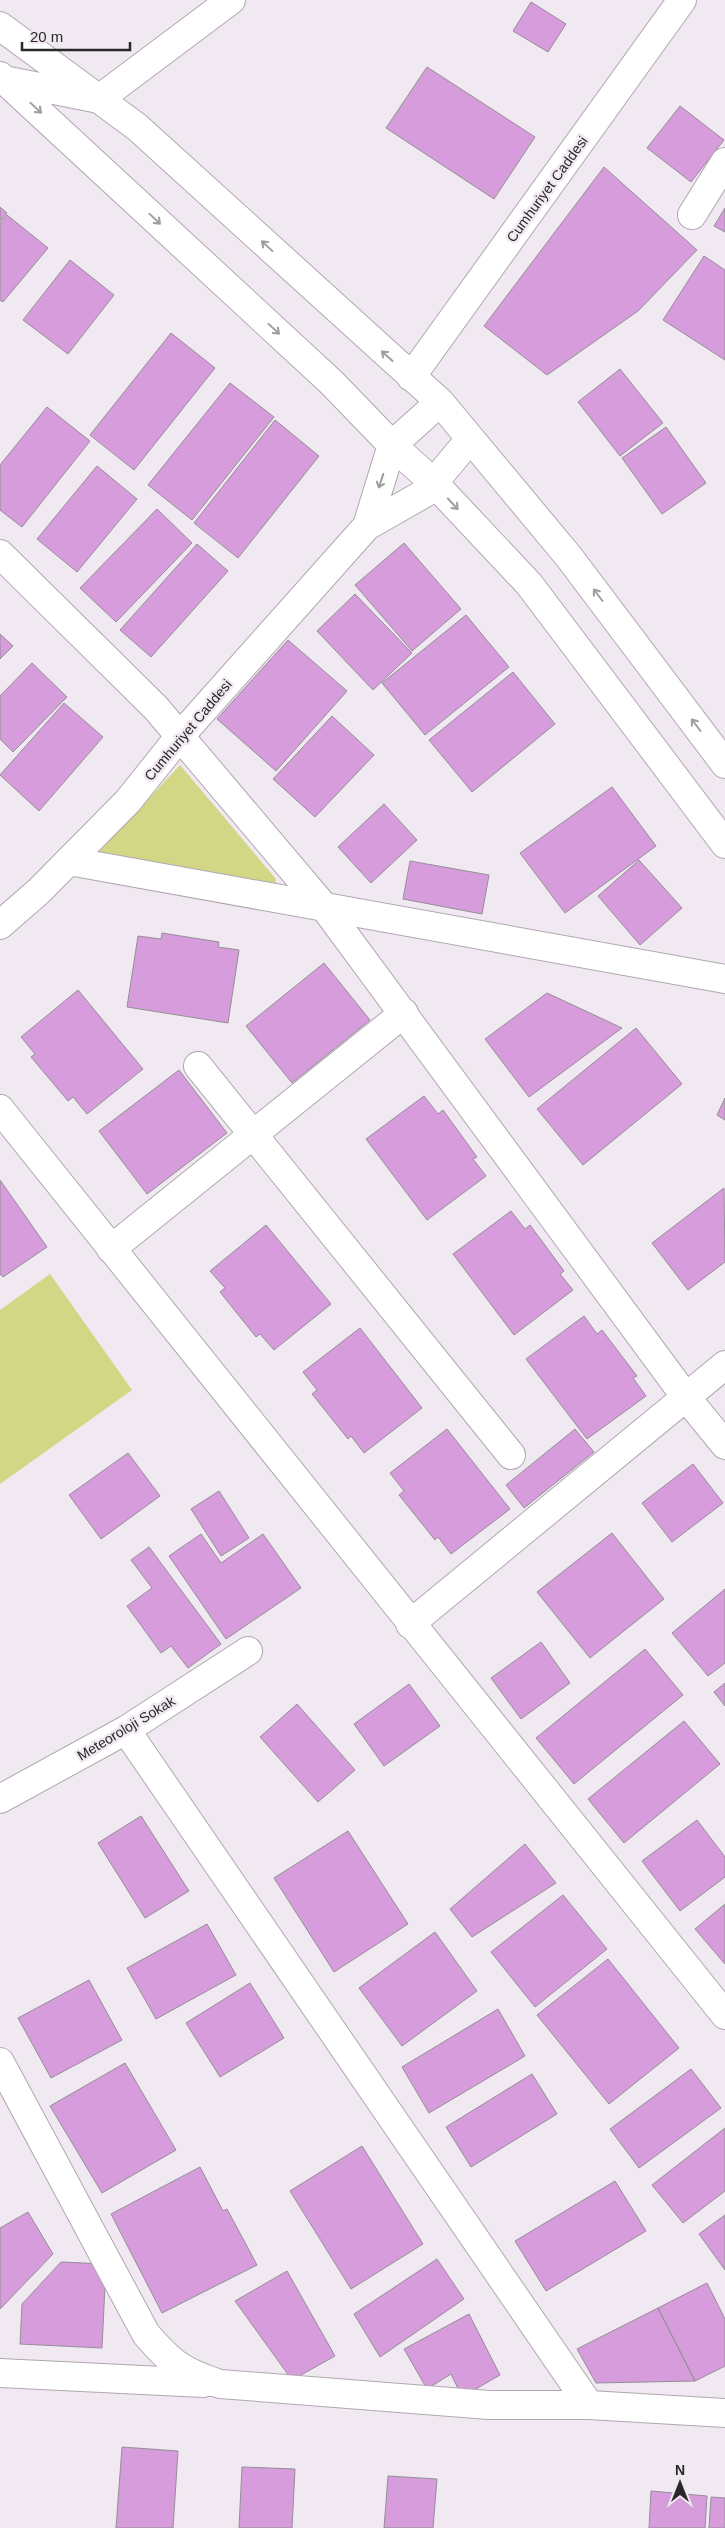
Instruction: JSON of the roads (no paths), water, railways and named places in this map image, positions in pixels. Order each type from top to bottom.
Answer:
[{"type":"street","points":[[2,80],[99,98],[231,0]]},
{"type":"street","name":"Cumhuriyet Caddesi","points":[[411,377],[682,0]]},
{"type":"street","points":[[0,26],[137,127],[440,402],[569,557],[725,764]]},
{"type":"street","points":[[2,80],[331,382],[392,445],[434,483],[529,584],[725,844]]},
{"type":"street","points":[[692,215],[725,162]]},
{"type":"street","points":[[392,445],[440,402]]},
{"type":"street","name":"Cumhuriyet Caddesi","points":[[0,925],[39,891],[128,801],[180,736],[367,526],[425,493],[470,439]]},
{"type":"street","name":"Cumhuriyet Caddesi","points":[[367,526],[392,445]]},
{"type":"street","points":[[0,554],[156,708],[325,908],[685,1396],[725,1445]]},
{"type":"street","points":[[69,861],[725,979]]},
{"type":"street","points":[[111,1249],[404,1013]]},
{"type":"street","points":[[198,1066],[511,1455]]},
{"type":"street","points":[[0,1109],[410,1624],[725,2015]]},
{"type":"street","points":[[410,1624],[725,1365]]},
{"type":"street","name":"Meteoroloji Sokak","points":[[0,1799],[126,1730],[248,1651]]},
{"type":"street","points":[[126,1730],[590,2405]]},
{"type":"street","points":[[0,2062],[146,2334],[167,2359],[191,2375],[220,2384]]},
{"type":"street","points":[[0,2373],[220,2384],[489,2405],[590,2405],[725,2413]]}]
